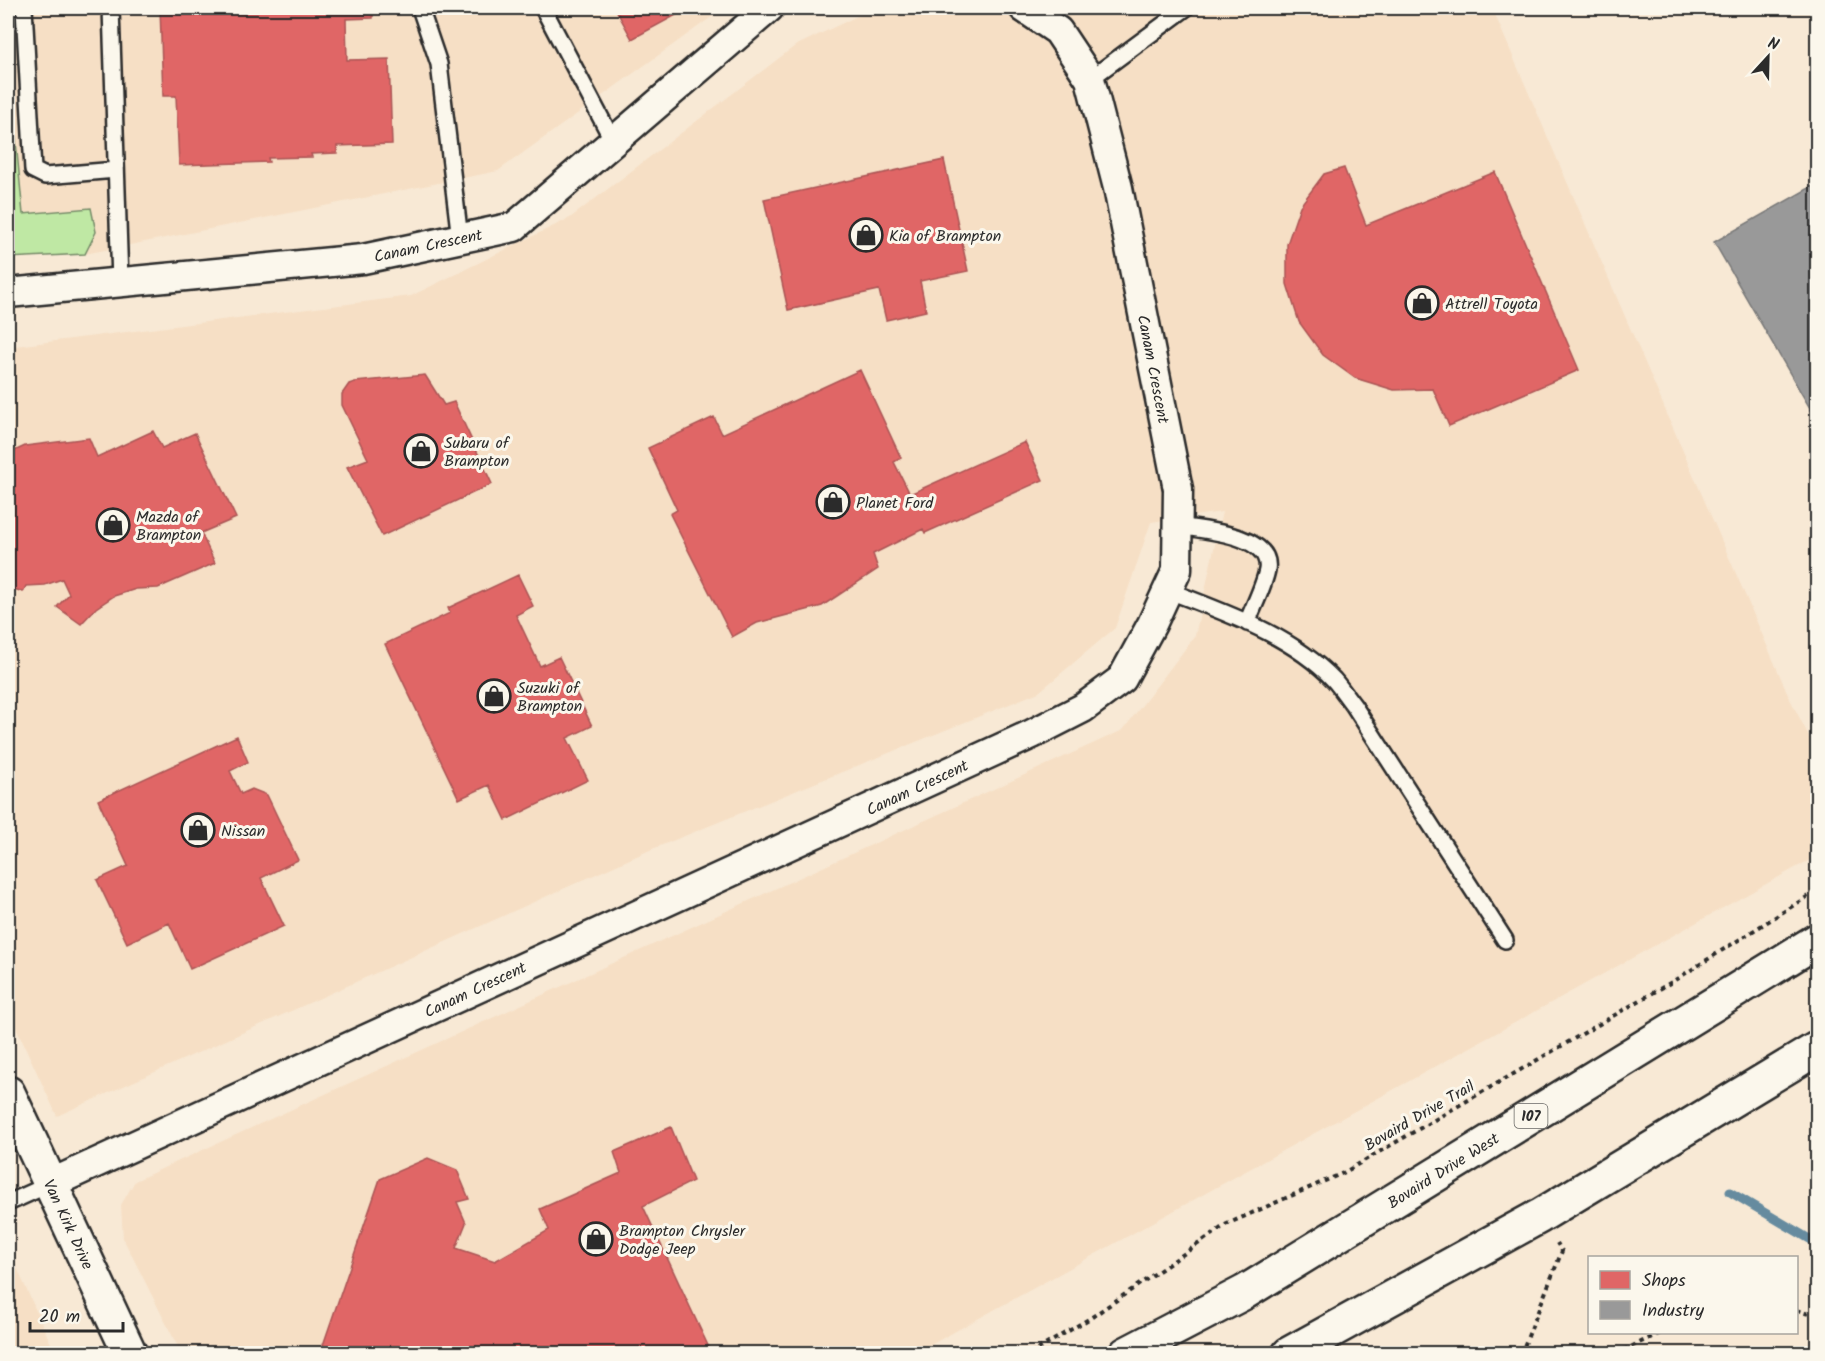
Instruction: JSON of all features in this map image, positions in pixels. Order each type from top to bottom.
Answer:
[{"type":"main road","name":"Bovaird Drive West","points":[[1126,1353],[1245,1292],[1818,940]]},
{"type":"main road","points":[[1289,1353],[1540,1216],[1818,1048]]},
{"type":"main road","name":"Van Kirk Drive","points":[[8,1093],[130,1353]]},
{"type":"street","name":"Canam Crescent","points":[[8,293],[363,259],[514,227],[769,8]]},
{"type":"street","name":"Canam Crescent","points":[[50,1184],[1022,739],[1083,708],[1122,679],[1152,624],[1177,570],[1178,489],[1118,188],[1090,79],[1058,32],[1024,8]]},
{"type":"lane","points":[[24,8],[33,170],[45,176],[116,170]]},
{"type":"lane","points":[[111,8],[120,282]]},
{"type":"lane","points":[[420,8],[439,64],[460,238]]},
{"type":"lane","points":[[543,8],[613,141]]},
{"type":"lane","points":[[1090,79],[1186,8]]},
{"type":"lane","points":[[1178,526],[1239,537],[1251,542],[1261,550],[1266,559],[1267,569],[1247,623]]},
{"type":"lane","points":[[1167,590],[1272,635],[1305,656],[1333,680],[1354,706],[1504,940]]},
{"type":"lane","points":[[8,1203],[50,1184]]},
{"type":"path","name":"Bovaird Drive Trail","points":[[1030,1353],[1092,1317],[1227,1224],[1342,1173],[1675,980],[1818,890]]},
{"type":"path","points":[[1521,1353],[1562,1251],[1540,1216]]},
{"type":"path","points":[[1798,1310],[1818,1317]]},
{"type":"path","points":[[1616,1353],[1659,1334]]},
{"type":"shaded area","points":[[8,8],[724,8],[498,171],[85,254],[8,258]]},
{"type":"shaded area","points":[[874,8],[1492,8],[1790,699],[1817,752],[1817,856],[916,1353],[181,1353],[123,1238],[121,1205],[135,1181],[1123,730],[1195,636],[1222,512],[1151,522],[1115,628],[1039,692],[650,850],[57,1116],[8,1010],[8,347],[411,296],[570,218],[795,46]]},
{"type":"shaded area","points":[[8,1248],[55,1353],[8,1353]]},
{"type":"green space","points":[[8,59],[23,214],[91,208],[96,232],[85,254],[8,258]]},
{"type":"building: Shops","points":[[160,8],[373,8],[373,18],[346,19],[347,60],[389,59],[392,144],[337,146],[337,153],[311,154],[312,157],[268,158],[269,162],[179,165],[176,96],[163,96]]},
{"type":"building: Shops","points":[[615,8],[681,8],[678,9],[680,13],[632,39]]},
{"type":"building: Shops","name":"Kia of Brampton","points":[[944,160],[968,271],[920,281],[926,311],[886,320],[879,290],[788,310],[764,199]]},
{"type":"building: Shops","name":"Attrell Toyota","points":[[1344,168],[1366,225],[1495,172],[1579,370],[1449,426],[1433,389],[1394,390],[1355,378],[1323,355],[1299,322],[1287,284],[1287,244],[1300,206],[1324,174]]},
{"type":"building: Shops","name":"Planet Ford","points":[[860,370],[901,458],[894,462],[910,494],[1025,442],[1043,480],[925,533],[923,529],[873,554],[878,569],[822,606],[757,623],[732,637],[670,514],[677,510],[648,448],[714,417],[722,434]]},
{"type":"building: Shops","name":"Subaru of Brampton","points":[[425,375],[444,405],[454,402],[492,484],[382,536],[347,467],[368,459],[342,405],[342,394],[349,384],[355,382]]},
{"type":"building: Shops","name":"Mazda of Brampton","points":[[153,431],[162,448],[195,433],[236,518],[201,533],[215,563],[158,588],[136,589],[114,596],[96,608],[81,624],[57,607],[69,594],[62,579],[45,585],[26,586],[23,592],[8,587],[8,454],[25,446],[89,438],[97,457]]},
{"type":"building: Shops","name":"Suzuki of Brampton","points":[[518,575],[533,606],[516,615],[540,666],[559,657],[592,726],[567,738],[588,780],[506,820],[489,785],[459,799],[385,644],[450,613],[448,608]]},
{"type":"building: Shops","name":"Nissan","points":[[237,736],[248,762],[230,771],[241,794],[252,789],[267,795],[298,860],[261,878],[284,926],[190,969],[169,923],[127,943],[97,880],[128,866],[98,800]]},
{"type":"building: Shops","name":"Brampton Chrysler Dodge Jeep","points":[[671,1127],[693,1181],[643,1206],[711,1352],[706,1354],[320,1354],[380,1179],[428,1158],[457,1170],[469,1199],[457,1202],[466,1223],[456,1248],[495,1261],[549,1230],[540,1209],[621,1173],[614,1152]]},
{"type":"building: Industry","points":[[1818,183],[1818,422],[1714,242]]},
{"type":"waterway","points":[[1730,1192],[1818,1244]]},
{"type":"place","name":"Kia of Brampton","points":[[866,235]]},
{"type":"place","name":"Attrell Toyota","points":[[1422,303]]},
{"type":"place","name":"Subaru of Brampton","points":[[421,451]]},
{"type":"place","name":"Planet Ford","points":[[833,502]]},
{"type":"place","name":"Mazda of Brampton","points":[[113,525]]},
{"type":"place","name":"Suzuki of Brampton","points":[[494,696]]},
{"type":"place","name":"Nissan","points":[[198,830]]},
{"type":"place","name":"Brampton Chrysler Dodge Jeep","points":[[596,1239]]}]
